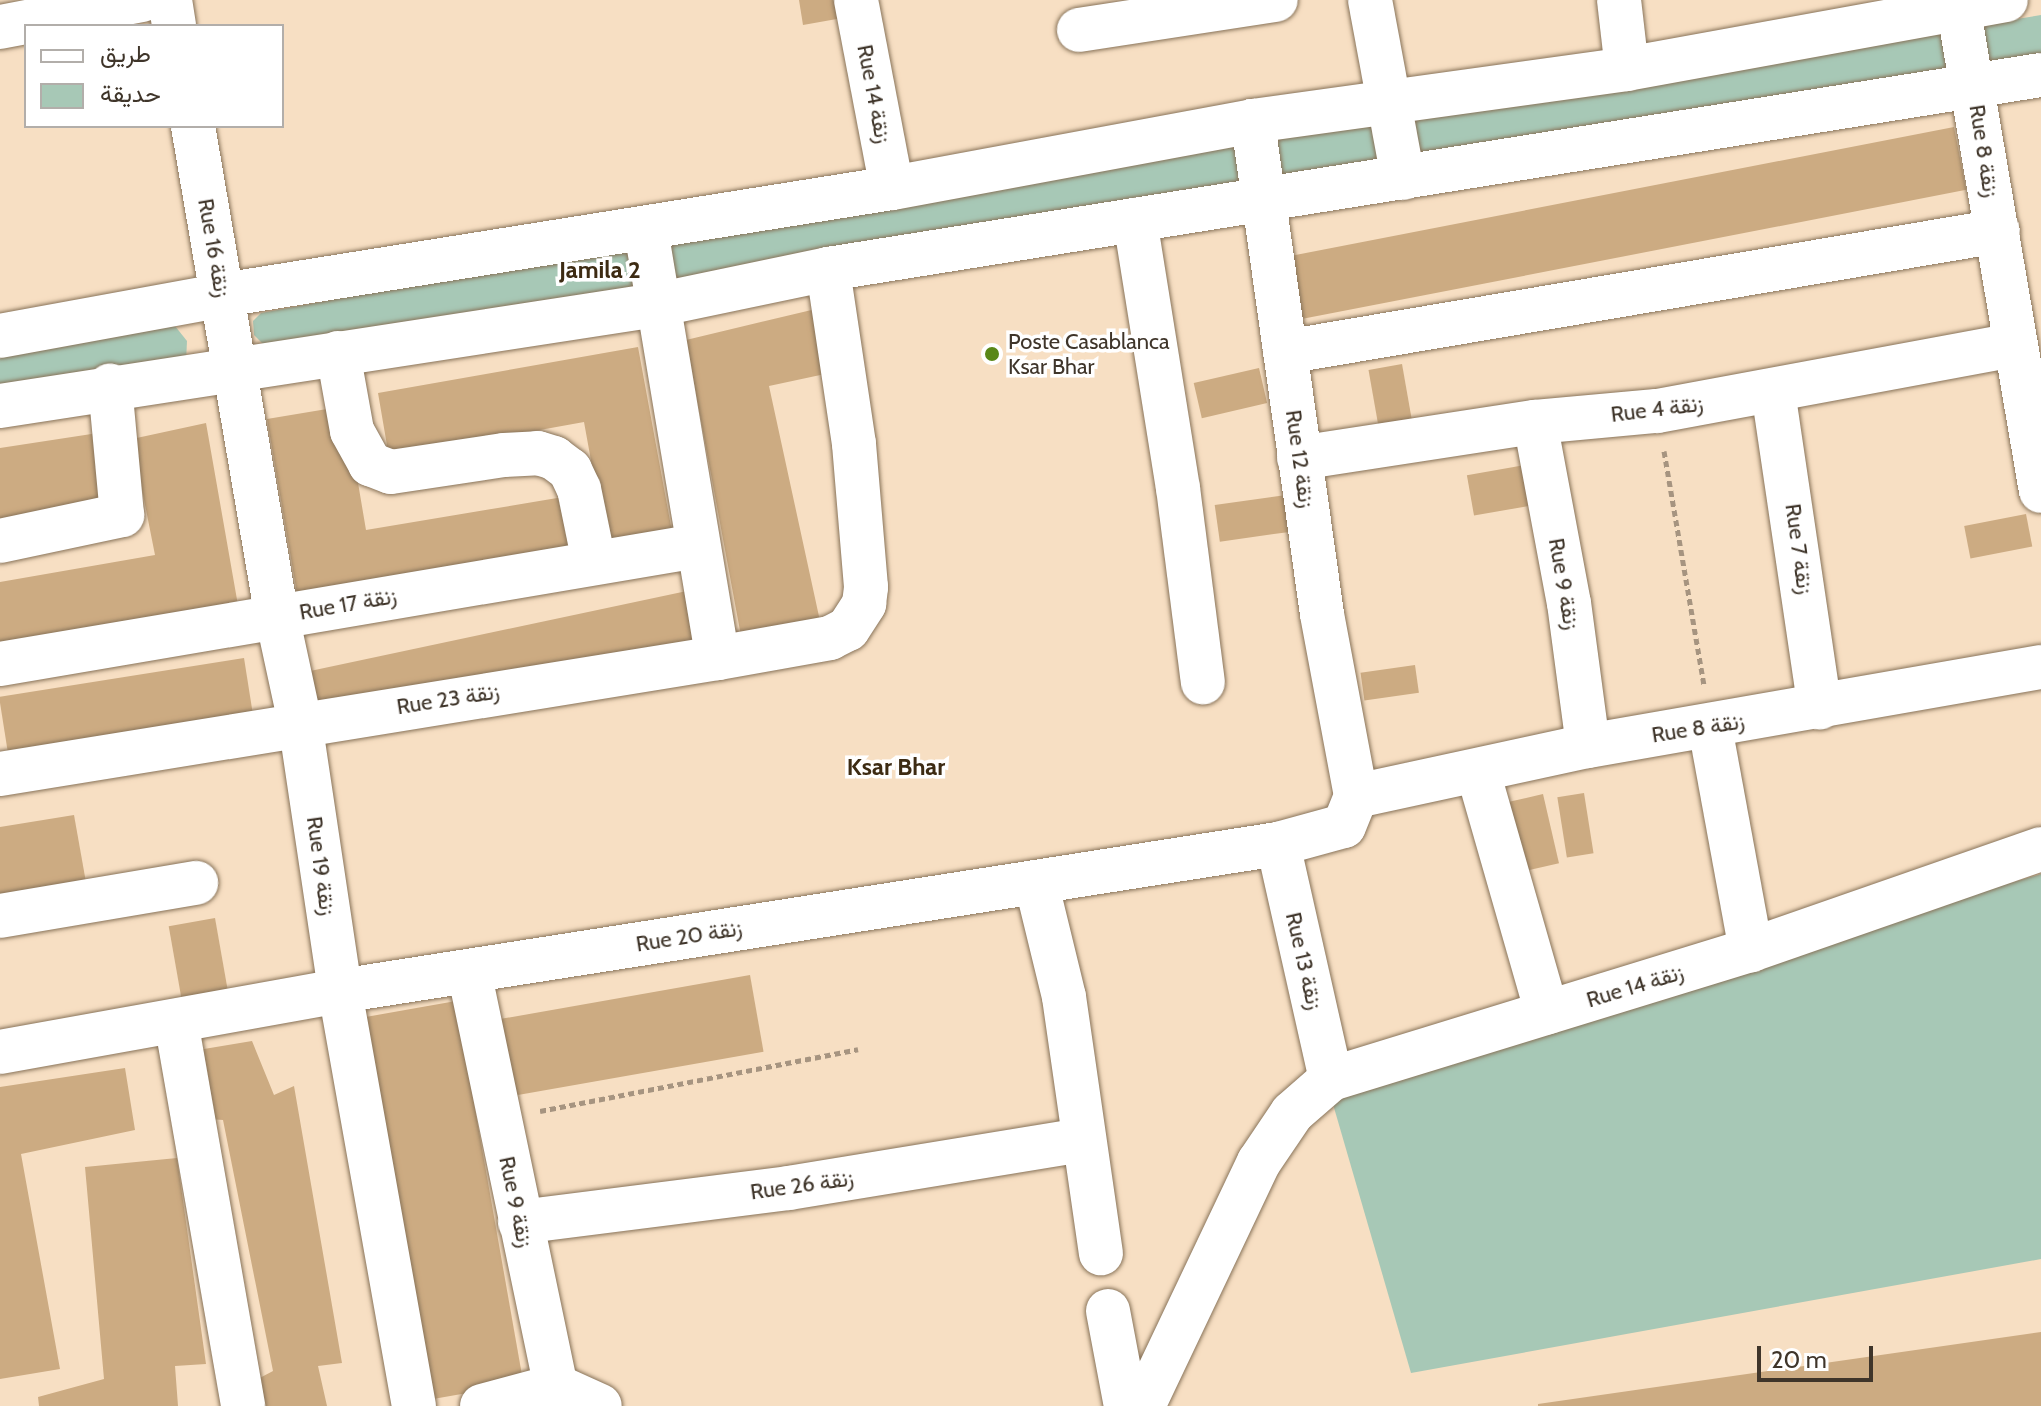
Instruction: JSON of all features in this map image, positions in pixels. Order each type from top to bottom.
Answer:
[{"type":"street","points":[[0,27],[142,0]]},
{"type":"street","points":[[170,0],[174,24]]},
{"type":"street","name":"Rue 14 زنقة","points":[[856,0],[892,188]]},
{"type":"street","points":[[1079,30],[1276,0]]},
{"type":"street","points":[[1370,0],[1403,178]]},
{"type":"street","points":[[1619,0],[1627,69]]},
{"type":"street","points":[[0,336],[223,295],[646,230],[892,188],[1253,121],[1627,69],[1958,3],[2006,0]]},
{"type":"street","name":"Rue 8 زنقة","points":[[1958,3],[1998,231],[2013,345],[2036,441],[2041,491]]},
{"type":"street","points":[[0,406],[110,386],[656,305],[828,269],[2041,75]]},
{"type":"street","name":"Rue 12 زنقة","points":[[1253,121],[1261,200],[1299,458],[1356,796]]},
{"type":"street","name":"Rue 16 زنقة","points":[[193,128],[235,369]]},
{"type":"street","points":[[1135,220],[1178,488],[1203,682]]},
{"type":"street","points":[[646,230],[656,305],[718,658]]},
{"type":"street","points":[[1285,352],[1998,231]]},
{"type":"street","name":"Rue 23 زنقة","points":[[0,774],[300,722],[830,638],[856,619],[866,587],[854,444],[828,269]]},
{"type":"street","name":"Rue 4 زنقة","points":[[1299,458],[1535,422],[1657,411],[2013,345]]},
{"type":"street","points":[[338,353],[357,448],[374,467],[391,472],[538,453],[554,458],[570,470],[579,489],[594,562]]},
{"type":"street","name":"Rue 19 زنقة","points":[[235,369],[277,616],[300,722],[340,991],[414,1406]]},
{"type":"street","points":[[0,541],[122,515],[110,386]]},
{"type":"street","name":"Rue 7 زنقة","points":[[1773,391],[1820,708]]},
{"type":"street","name":"Rue 9 زنقة","points":[[1535,422],[1569,603],[1588,746]]},
{"type":"street","name":"Rue 17 زنقة","points":[[0,664],[697,546]]},
{"type":"street","name":"Rue 8 زنقة","points":[[1356,796],[1588,746],[1820,708],[2041,667]]},
{"type":"street","points":[[1710,727],[1751,950]]},
{"type":"street","points":[[1478,772],[1547,1012]]},
{"type":"street","name":"Rue 20 زنقة","points":[[0,1052],[340,991],[1278,844],[1337,831],[1350,819],[1356,796]]},
{"type":"street","name":"Rue 13 زنقة","points":[[1278,844],[1331,1079]]},
{"type":"street","name":"Rue 14 زنقة","points":[[1143,1406],[1259,1162],[1292,1113],[1331,1079],[1751,950],[2041,849]]},
{"type":"street","points":[[1036,882],[1064,997],[1101,1253]]},
{"type":"street","points":[[0,916],[196,883]]},
{"type":"street","name":"Rue 9 زنقة","points":[[469,971],[556,1386]]},
{"type":"street","points":[[176,1021],[243,1406]]},
{"type":"street","name":"Rue 26 زنقة","points":[[520,1222],[789,1188],[1083,1140]]},
{"type":"street","points":[[1108,1311],[1126,1406]]},
{"type":"street","points":[[482,1406],[556,1386],[600,1406]]},
{"type":"path","points":[[1657,411],[1710,727]]},
{"type":"path","points":[[499,1118],[858,1049]]},
{"type":"green space","points":[[2041,15],[2041,63],[268,349],[254,335],[253,321],[261,313],[664,239]]},
{"type":"green space","points":[[175,326],[187,341],[186,362],[0,394],[0,357]]},
{"type":"green space","points":[[2041,874],[2041,1259],[1411,1373],[1328,1087]]},
{"type":"building","points":[[799,0],[845,0],[848,17],[803,25]]},
{"type":"building","points":[[1954,127],[1966,190],[1298,320],[1286,257]]},
{"type":"building","points":[[820,308],[825,374],[769,386],[820,621],[741,636],[686,340]]},
{"type":"building","points":[[638,347],[675,548],[609,560],[584,422],[389,457],[378,393]]},
{"type":"building","points":[[1402,364],[1415,437],[1381,443],[1369,370]]},
{"type":"building","points":[[1259,368],[1267,403],[1202,418],[1194,383]]},
{"type":"building","points":[[345,406],[366,530],[575,495],[586,556],[299,605],[267,419]]},
{"type":"building","points":[[206,423],[239,611],[0,650],[0,582],[155,555],[132,439]]},
{"type":"building","points":[[98,433],[104,502],[0,520],[0,448]]},
{"type":"building","points":[[1525,465],[1532,505],[1474,516],[1467,475]]},
{"type":"building","points":[[1286,495],[1291,532],[1220,542],[1215,505]]},
{"type":"building","points":[[2026,514],[2032,546],[1970,558],[1964,526]]},
{"type":"building","points":[[701,588],[714,649],[321,732],[308,672]]},
{"type":"building","points":[[244,658],[255,727],[10,766],[0,697]]},
{"type":"building","points":[[1415,665],[1419,693],[1364,700],[1361,673]]},
{"type":"building","points":[[1584,793],[1594,853],[1567,857],[1557,797]]},
{"type":"building","points":[[1543,794],[1559,863],[1521,872],[1505,803]]},
{"type":"building","points":[[74,815],[87,888],[0,902],[0,827]]},
{"type":"building","points":[[215,918],[229,1000],[183,1008],[169,926]]},
{"type":"building","points":[[750,975],[764,1052],[504,1098],[490,1021]]},
{"type":"building","points":[[456,1001],[523,1383],[429,1400],[361,1018]]},
{"type":"building","points":[[252,1041],[274,1095],[294,1086],[342,1363],[318,1366],[327,1406],[259,1406],[254,1381],[273,1371],[223,1120],[209,1119],[186,1052]]},
{"type":"building","points":[[125,1068],[135,1130],[21,1154],[60,1369],[0,1379],[0,1087]]},
{"type":"building","points":[[177,1158],[206,1364],[175,1366],[178,1406],[39,1406],[38,1397],[104,1379],[85,1167]]},
{"type":"building","points":[[2041,1332],[2041,1406],[1538,1406],[1538,1404]]},
{"type":"place","name":"Poste Casablanca Ksar Bhar","points":[[992,354]]},
{"type":"district","name":"Jamila 2","points":[[600,270]]},
{"type":"district","name":"Ksar Bhar","points":[[896,767]]}]
